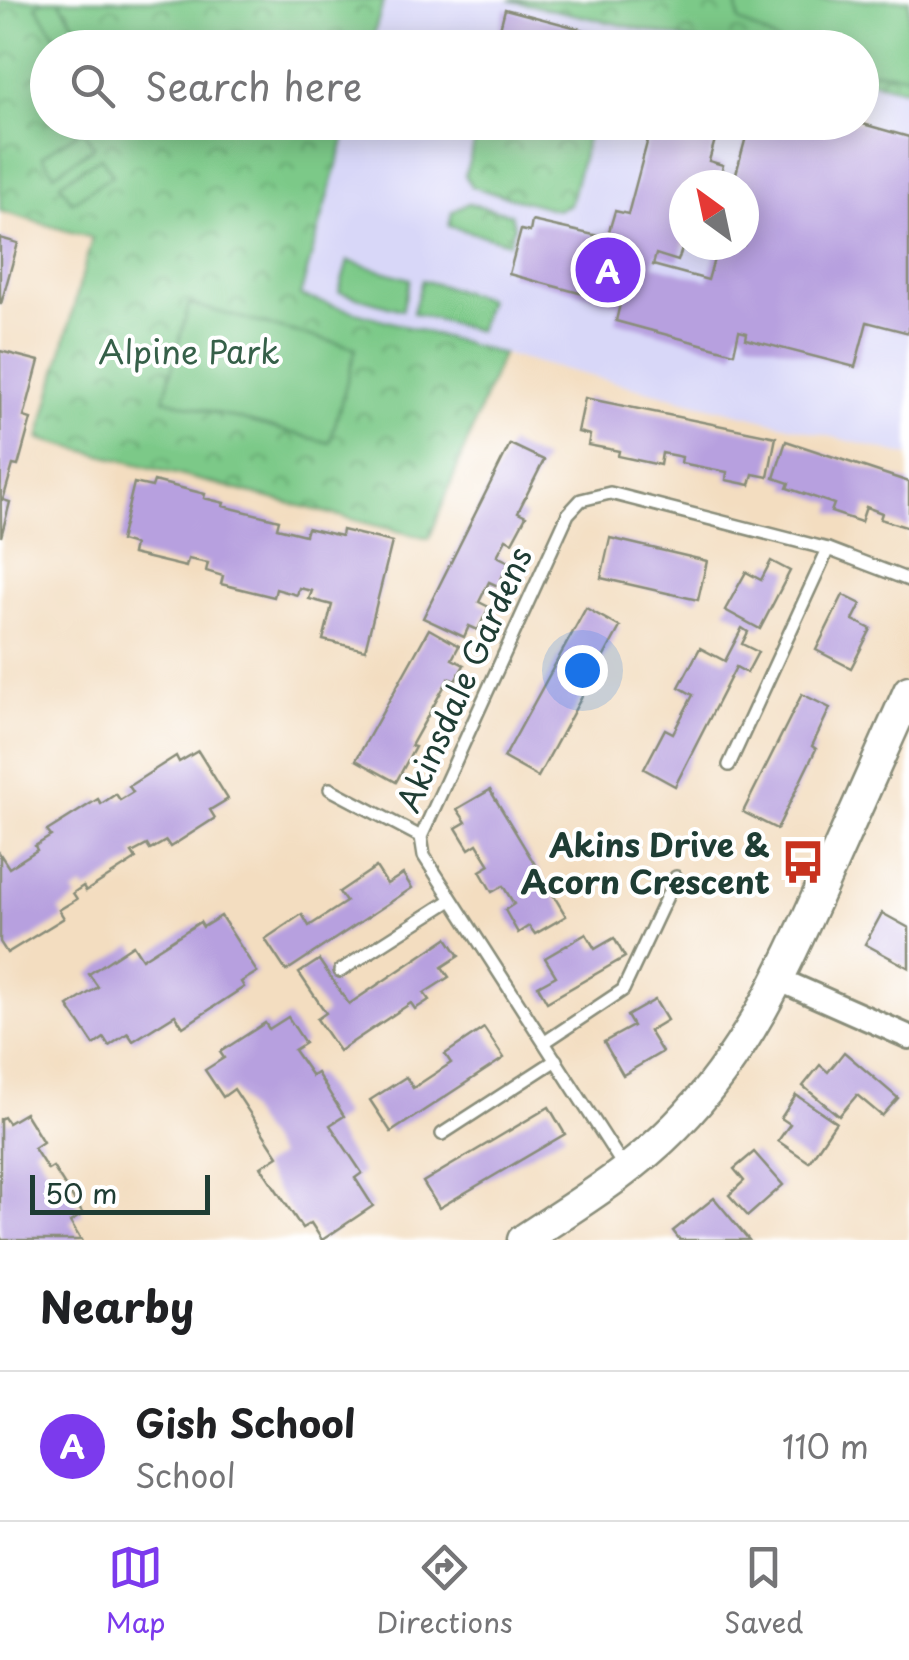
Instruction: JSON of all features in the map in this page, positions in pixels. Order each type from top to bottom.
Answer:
[{"type":"street","points":[[523,1240],[626,1171],[676,1126],[716,1081],[750,1033],[780,980],[909,690]]},
{"type":"street","points":[[780,980],[909,1037]]},
{"type":"lane","name":"Akinsdale Gardens","points":[[626,1171],[451,900],[424,856],[421,837],[568,514],[582,500],[610,493],[828,549],[909,580]]},
{"type":"lane","points":[[728,765],[828,549]]},
{"type":"lane","points":[[330,789],[421,837]]},
{"type":"lane","points":[[545,1042],[623,990],[676,877]]},
{"type":"lane","points":[[340,971],[451,900]]},
{"type":"lane","points":[[442,1134],[556,1060]]},
{"type":"shaded area","points":[[384,0],[509,0],[644,30],[375,30]]},
{"type":"shaded area","points":[[879,83],[909,90],[909,456],[502,354],[299,296],[344,140],[879,140]]},
{"type":"green space","name":"Alpine Park","points":[[0,0],[384,0],[375,30],[30,30],[30,140],[344,140],[300,296],[502,354],[429,539],[39,439],[92,238],[0,211]]},
{"type":"green space","points":[[45,0],[59,0],[78,30],[52,30],[36,6]]},
{"type":"green space","points":[[509,0],[909,0],[909,90],[879,83],[879,30],[644,30]]},
{"type":"green space","points":[[736,0],[909,0],[909,75],[879,72],[879,30],[756,30],[739,21]]},
{"type":"green space","points":[[66,140],[90,140],[94,147],[54,174],[42,156]]},
{"type":"green space","points":[[475,140],[587,140],[570,204],[557,210],[472,187],[465,175]]},
{"type":"green space","points":[[101,157],[113,175],[72,202],[60,183]]},
{"type":"green space","points":[[468,203],[511,214],[514,226],[509,243],[449,226],[452,212]]},
{"type":"green space","points":[[348,261],[410,279],[402,310],[339,292]]},
{"type":"green space","points":[[422,280],[488,299],[478,331],[413,313]]},
{"type":"green space","points":[[189,304],[356,348],[330,443],[164,399]]},
{"type":"building","points":[[505,9],[584,30],[500,30]]},
{"type":"building","points":[[879,129],[909,137],[909,333],[867,322],[855,367],[746,339],[747,333],[739,331],[734,353],[616,321],[620,304],[509,274],[521,230],[530,232],[532,221],[607,238],[615,211],[628,214],[648,140],[715,140],[709,161],[723,165],[722,170],[669,170],[669,258],[656,254],[653,265],[708,280],[714,260],[759,260],[759,170],[737,170],[745,140],[879,140]]},
{"type":"building","points":[[0,238],[18,243],[1,304],[0,304]]},
{"type":"building","points":[[0,351],[39,361],[24,417],[31,419],[18,466],[13,465],[3,500],[10,502],[1,537]]},
{"type":"building","points":[[585,398],[776,437],[768,477],[753,474],[750,485],[726,480],[727,472],[681,463],[682,457],[662,453],[660,465],[588,445],[590,435],[578,432]]},
{"type":"building","points":[[786,441],[909,482],[909,528],[880,519],[882,513],[866,507],[861,522],[831,512],[834,504],[787,488],[789,483],[774,478]]},
{"type":"building","points":[[510,444],[544,460],[518,512],[526,516],[512,542],[506,539],[497,556],[509,562],[498,586],[489,582],[479,602],[489,607],[478,630],[469,626],[464,637],[423,618]]},
{"type":"building","points":[[154,481],[205,494],[204,498],[224,503],[223,506],[279,520],[277,528],[305,535],[307,528],[341,536],[342,530],[392,542],[365,650],[323,640],[332,605],[309,599],[312,591],[299,588],[297,595],[276,589],[274,597],[221,584],[223,576],[206,571],[208,563],[188,559],[186,567],[132,554],[134,545],[120,541],[134,483],[152,487]]},
{"type":"building","points":[[610,538],[707,561],[698,600],[601,578]]},
{"type":"building","points":[[771,561],[790,571],[760,629],[725,610],[746,572],[761,580]]},
{"type":"building","points":[[843,595],[861,604],[853,620],[871,629],[851,668],[816,650]]},
{"type":"building","points":[[586,608],[620,627],[538,777],[504,758]]},
{"type":"building","points":[[742,628],[748,632],[742,644],[758,652],[747,673],[736,667],[675,786],[644,769],[665,729],[673,733],[693,695],[679,687],[700,648],[725,661]]},
{"type":"building","points":[[429,629],[459,646],[452,659],[464,665],[455,681],[449,678],[396,782],[356,760]]},
{"type":"building","points":[[802,694],[830,708],[812,746],[816,749],[777,829],[743,812]]},
{"type":"building","points":[[198,751],[228,799],[210,810],[215,818],[170,847],[166,841],[150,850],[147,845],[132,853],[136,859],[86,891],[83,886],[73,893],[77,899],[59,910],[64,918],[7,953],[0,942],[0,854],[9,868],[37,850],[35,846],[51,836],[47,831],[98,799],[101,804],[116,794],[120,800],[133,792],[129,786],[176,756],[179,762]]},
{"type":"building","points":[[490,790],[566,916],[535,934],[529,926],[518,933],[505,910],[514,904],[503,886],[492,892],[480,871],[490,865],[477,844],[469,849],[456,828],[466,822],[457,809]]},
{"type":"building","points":[[376,867],[387,884],[403,874],[412,888],[286,971],[265,939],[302,914],[309,926],[346,902],[339,892]]},
{"type":"building","points":[[882,913],[909,928],[909,968],[865,944]]},
{"type":"building","points":[[221,916],[257,972],[241,982],[244,987],[183,1027],[175,1015],[133,1041],[128,1033],[109,1046],[104,1038],[94,1045],[68,1006],[98,987],[89,974],[133,945],[142,959],[200,922],[203,927]]},
{"type":"building","points":[[586,934],[595,949],[614,938],[625,957],[547,1002],[538,986],[556,976],[545,958]]},
{"type":"building","points":[[447,938],[459,956],[442,967],[449,977],[424,993],[429,1000],[415,1009],[411,1003],[339,1051],[317,1019],[326,1013],[299,973],[319,960],[349,1004]]},
{"type":"building","points":[[655,1000],[667,1020],[649,1031],[662,1052],[623,1075],[604,1042],[633,1026],[627,1016]]},
{"type":"building","points":[[288,1017],[305,1043],[294,1050],[312,1076],[317,1073],[344,1116],[330,1125],[362,1173],[355,1178],[373,1206],[322,1240],[311,1223],[302,1228],[261,1167],[278,1156],[234,1089],[223,1097],[205,1070],[224,1058],[220,1052],[265,1023],[269,1029]]},
{"type":"building","points":[[484,1028],[504,1058],[391,1132],[370,1100],[406,1077],[413,1088],[451,1063],[445,1054]]},
{"type":"building","points":[[844,1052],[898,1098],[882,1116],[857,1095],[839,1116],[803,1086],[820,1065],[828,1072]]},
{"type":"building","points":[[796,1095],[836,1122],[809,1162],[778,1141],[790,1124],[781,1118]]},
{"type":"building","points":[[549,1107],[565,1134],[439,1208],[423,1182]]},
{"type":"building","points":[[25,1113],[43,1142],[34,1148],[48,1170],[53,1167],[83,1214],[70,1222],[81,1240],[2,1240],[0,1236],[0,1119],[4,1117],[8,1123]]},
{"type":"building","points":[[754,1152],[783,1185],[748,1216],[729,1195],[744,1181],[734,1169]]},
{"type":"building","points":[[714,1198],[749,1240],[680,1240],[673,1231]]},
{"type":"place","name":"Gish School","points":[[608,270]]},
{"type":"place","name":"Akins Drive & Acorn Crescent","points":[[803,862]]}]
